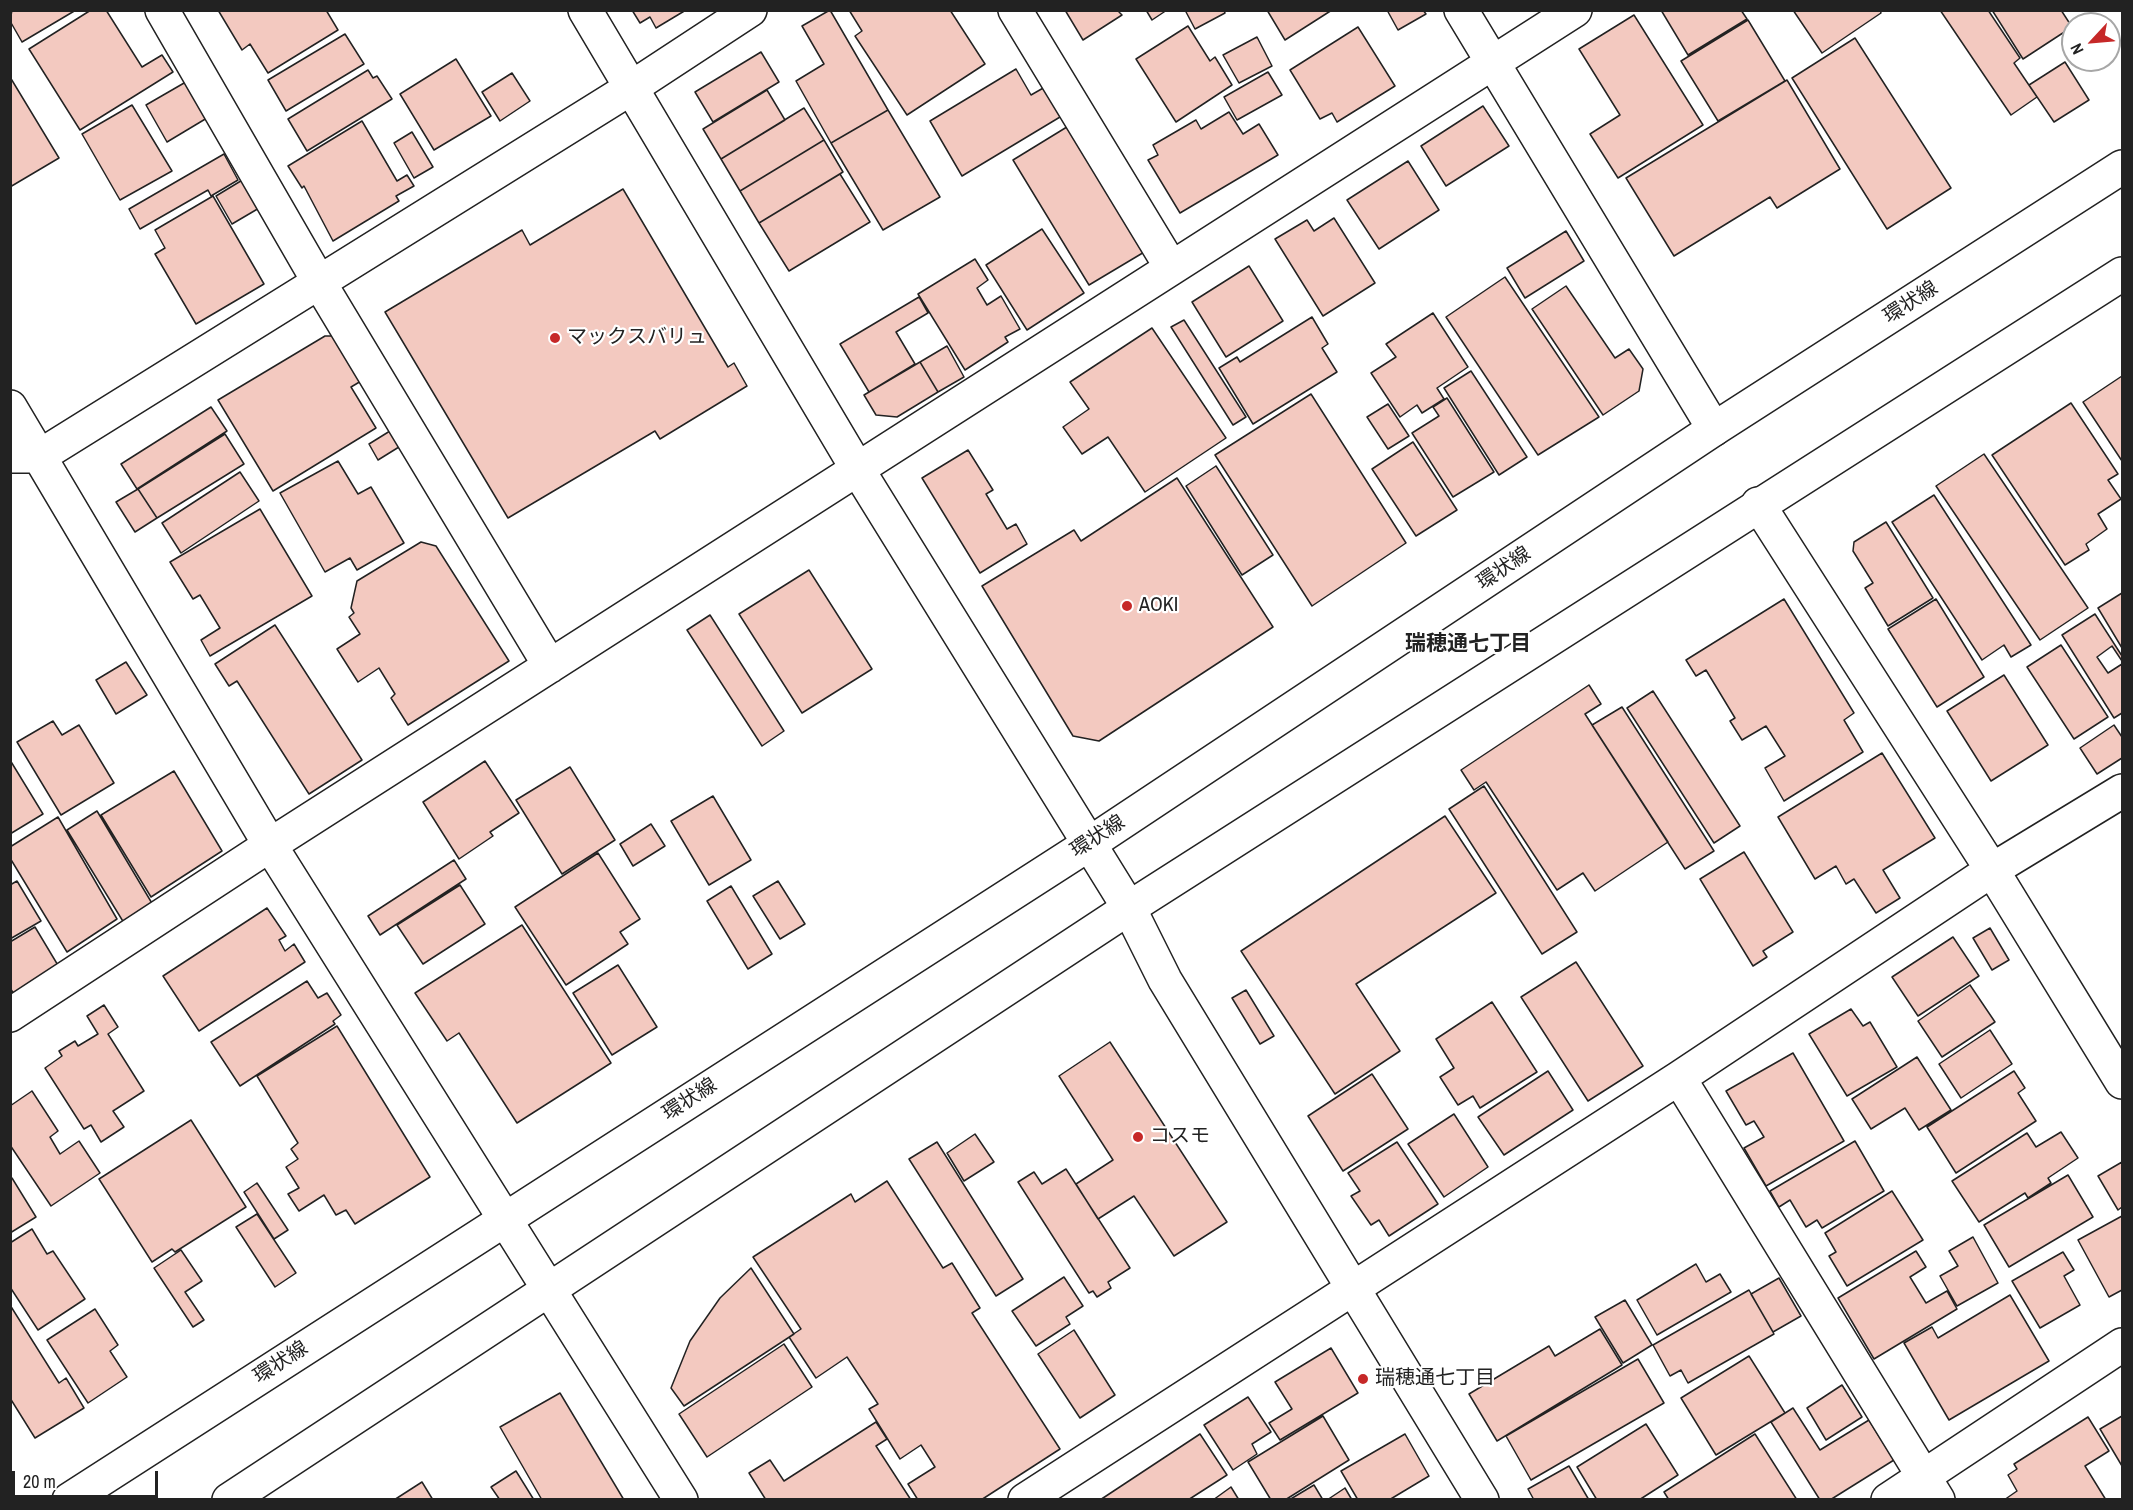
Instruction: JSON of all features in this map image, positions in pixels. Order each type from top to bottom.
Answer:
[{"type":"street","points":[[162,10],[319,282],[550,666]]},
{"type":"street","points":[[585,10],[858,470],[1129,908],[1165,980],[1482,1500]]},
{"type":"street","points":[[25,456],[319,282],[632,88],[750,10]]},
{"type":"street","points":[[1015,10],[1171,267]]},
{"type":"street","points":[[1461,10],[1714,429]]},
{"type":"street","points":[[10,1015],[270,845],[1575,10]]},
{"type":"street","name":"環状線","points":[[69,1500],[1089,844],[1714,429],[2122,167]]},
{"type":"street","points":[[229,1500],[1129,908],[1758,504],[2122,274]]},
{"type":"street","points":[[10,407],[25,456],[507,1218],[548,1290],[681,1500]]},
{"type":"street","points":[[1758,504],[1992,870],[2122,1082]]},
{"type":"street","points":[[1025,1500],[1067,1488],[1351,1288],[1679,1078],[1992,870],[2122,790]]},
{"type":"street","points":[[1679,1078],[1931,1488]]},
{"type":"street","points":[[1888,1500],[1931,1488],[2122,1345]]},
{"type":"building","points":[[12,10],[76,10],[22,42],[10,21]]},
{"type":"building","points":[[91,10],[106,10],[142,67],[162,55],[173,72],[80,130],[29,49]]},
{"type":"building","points":[[218,10],[326,10],[338,30],[268,73],[250,44],[242,50]]},
{"type":"building","points":[[632,10],[686,10],[656,28],[650,17],[640,23]]},
{"type":"building","points":[[830,10],[888,110],[831,143],[796,81],[824,64],[802,26]]},
{"type":"building","points":[[849,10],[950,10],[985,64],[907,115],[855,36],[862,31]]},
{"type":"building","points":[[1065,10],[1121,10],[1119,12],[1122,15],[1083,40]]},
{"type":"building","points":[[1146,10],[1167,10],[1152,20]]},
{"type":"building","points":[[1185,10],[1224,10],[1225,13],[1195,29]]},
{"type":"building","points":[[1267,10],[1332,10],[1285,40]]},
{"type":"building","points":[[1387,10],[1423,10],[1426,14],[1398,30]]},
{"type":"building","points":[[1661,10],[1741,10],[1747,19],[1688,55]]},
{"type":"building","points":[[1793,10],[1880,10],[1881,13],[1822,53]]},
{"type":"building","points":[[1940,10],[1988,10],[2020,58],[2014,63],[2037,97],[2011,115]]},
{"type":"building","points":[[1992,10],[2061,10],[2061,34],[2023,59]]},
{"type":"building","points":[[1634,15],[1703,125],[1618,178],[1590,134],[1620,115],[1579,49]]},
{"type":"building","points":[[1748,20],[1785,81],[1718,121],[1681,61]]},
{"type":"building","points":[[1188,26],[1210,61],[1215,57],[1232,85],[1176,122],[1136,59]]},
{"type":"building","points":[[1358,27],[1395,86],[1337,122],[1332,113],[1320,119],[1290,70]]},
{"type":"building","points":[[345,34],[364,64],[286,111],[268,80]]},
{"type":"building","points":[[1257,37],[1272,66],[1239,83],[1223,55]]},
{"type":"building","points":[[1855,38],[1951,188],[1887,229],[1792,78]]},
{"type":"building","points":[[761,52],[779,82],[713,122],[695,92]]},
{"type":"building","points":[[456,59],[491,116],[434,150],[400,94]]},
{"type":"building","points":[[2061,65],[2061,72],[2071,72],[2089,100],[2054,122],[2029,85]]},
{"type":"building","points":[[1016,69],[1031,95],[1052,83],[1070,111],[962,176],[930,121]]},
{"type":"building","points":[[368,70],[373,78],[377,76],[392,99],[307,151],[288,119]]},
{"type":"building","points":[[1268,72],[1282,95],[1237,120],[1224,97]]},
{"type":"building","points":[[512,73],[530,101],[500,121],[482,92]]},
{"type":"building","points":[[10,77],[59,158],[10,187]]},
{"type":"building","points":[[191,79],[212,115],[167,142],[146,105]]},
{"type":"building","points":[[1787,80],[1840,169],[1777,208],[1770,197],[1674,256],[1626,178]]},
{"type":"building","points":[[767,90],[785,120],[721,159],[703,129]]},
{"type":"building","points":[[132,105],[172,171],[120,200],[82,134]]},
{"type":"building","points":[[1483,106],[1509,146],[1446,186],[1421,146]]},
{"type":"building","points":[[804,108],[824,140],[740,191],[721,159]]},
{"type":"building","points":[[888,110],[940,197],[883,230],[831,143]]},
{"type":"building","points":[[1229,112],[1243,134],[1259,124],[1278,155],[1180,213],[1148,160],[1158,155],[1153,145],[1196,120],[1201,129]]},
{"type":"building","points":[[362,121],[397,181],[407,175],[414,186],[396,196],[399,201],[333,241],[304,186],[302,188],[288,166]]},
{"type":"building","points":[[1075,122],[1151,248],[1089,285],[1013,160]]},
{"type":"building","points":[[412,132],[433,167],[414,178],[394,143]]},
{"type":"building","points":[[824,140],[843,172],[759,223],[740,191]]},
{"type":"building","points":[[224,154],[238,180],[211,196],[208,190],[140,229],[129,209]]},
{"type":"building","points":[[1408,161],[1439,210],[1379,249],[1347,200]]},
{"type":"building","points":[[840,174],[870,222],[789,271],[759,223]]},
{"type":"building","points":[[249,176],[266,204],[232,224],[216,196]]},
{"type":"building","name":"マックスバリュ","points":[[623,189],[728,367],[734,363],[747,386],[660,439],[655,431],[508,518],[385,312],[522,230],[530,245]]},
{"type":"building","points":[[213,196],[264,284],[196,324],[155,254],[165,248],[155,230]]},
{"type":"building","points":[[1334,218],[1375,283],[1323,316],[1275,239],[1307,220],[1314,231]]},
{"type":"building","points":[[1042,229],[1084,293],[1027,330],[986,265]]},
{"type":"building","points":[[1566,231],[1584,261],[1525,298],[1507,268]]},
{"type":"building","points":[[975,259],[988,280],[977,288],[987,305],[1001,296],[1020,329],[1005,337],[1008,342],[965,370],[918,294]]},
{"type":"building","points":[[1249,266],[1283,321],[1226,357],[1192,302]]},
{"type":"building","points":[[1505,277],[1599,417],[1538,455],[1446,317]]},
{"type":"building","points":[[1566,286],[1615,358],[1629,349],[1643,369],[1639,391],[1603,415],[1532,309]]},
{"type":"building","points":[[919,297],[928,313],[896,332],[915,364],[869,392],[840,344]]},
{"type":"building","points":[[1433,313],[1468,367],[1437,388],[1444,399],[1422,413],[1417,405],[1400,417],[1371,373],[1396,357],[1386,344]]},
{"type":"building","points":[[1312,317],[1328,344],[1322,348],[1337,372],[1253,424],[1219,368],[1237,357],[1240,362]]},
{"type":"building","points":[[1184,320],[1246,417],[1233,425],[1171,327]]},
{"type":"building","points":[[1152,328],[1226,438],[1145,492],[1108,437],[1082,454],[1063,427],[1089,409],[1070,382]]},
{"type":"building","points":[[325,336],[343,336],[368,377],[351,387],[376,428],[273,491],[218,400]]},
{"type":"building","points":[[947,346],[964,377],[938,392],[920,362]]},
{"type":"building","points":[[920,362],[938,392],[897,417],[876,415],[864,395]]},
{"type":"building","points":[[1471,371],[1527,457],[1499,475],[1444,388]]},
{"type":"building","points":[[2122,376],[2122,461],[2083,402]]},
{"type":"building","points":[[1311,394],[1406,543],[1312,606],[1215,455]]},
{"type":"building","points":[[1447,398],[1494,472],[1453,497],[1412,433],[1439,416],[1433,407]]},
{"type":"building","points":[[2071,403],[2118,474],[2108,480],[2121,499],[2098,514],[2107,529],[2086,544],[2089,550],[2065,565],[1992,455]]},
{"type":"building","points":[[1388,404],[1409,436],[1388,449],[1367,417]]},
{"type":"building","points":[[211,407],[227,431],[137,489],[121,464]]},
{"type":"building","points":[[398,426],[407,442],[378,460],[369,444]]},
{"type":"building","points":[[225,434],[244,464],[157,518],[138,489]]},
{"type":"building","points":[[1413,442],[1457,510],[1416,536],[1372,469]]},
{"type":"building","points":[[968,450],[993,490],[986,494],[1007,529],[1016,524],[1027,544],[980,573],[922,478]]},
{"type":"building","points":[[1984,454],[2088,608],[2040,640],[1936,486]]},
{"type":"building","points":[[338,461],[358,494],[371,487],[404,543],[357,570],[350,558],[325,572],[280,493]]},
{"type":"building","points":[[1216,466],[1273,555],[1242,575],[1186,486]]},
{"type":"building","points":[[240,472],[259,501],[181,553],[162,523]]},
{"type":"building","name":"AOKI","points":[[1177,478],[1273,627],[1099,741],[1073,736],[982,586],[1074,530],[1081,541]]},
{"type":"building","points":[[138,489],[157,518],[135,532],[116,502]]},
{"type":"building","points":[[1934,495],[2031,645],[2011,657],[2004,645],[1982,660],[1892,522]]},
{"type":"building","points":[[260,509],[312,596],[210,656],[201,640],[220,628],[200,595],[193,599],[170,562]]},
{"type":"building","points":[[1886,522],[1933,598],[1888,626],[1865,588],[1873,583],[1853,551],[1854,542]]},
{"type":"building","points":[[421,542],[436,546],[509,661],[408,725],[391,698],[395,694],[379,668],[358,682],[337,649],[360,634],[349,617],[354,613],[351,608],[357,581]]},
{"type":"building","points":[[809,570],[872,669],[802,713],[739,614]]},
{"type":"building","points":[[2122,593],[2122,648],[2098,608]]},
{"type":"building","points":[[1784,599],[1854,713],[1844,720],[1863,752],[1784,801],[1765,768],[1785,756],[1766,726],[1742,740],[1730,721],[1735,718],[1706,670],[1696,676],[1686,660]]},
{"type":"building","points":[[1936,599],[1984,677],[1937,707],[1888,629]]},
{"type":"building","points":[[2095,614],[2122,656],[2122,661],[2112,646],[2097,657],[2108,673],[2122,664],[2122,713],[2114,718],[2062,635]]},
{"type":"building","points":[[710,615],[784,731],[762,746],[687,630]]},
{"type":"building","points":[[275,625],[362,760],[309,794],[237,681],[229,686],[215,664]]},
{"type":"building","points":[[2061,645],[2108,717],[2074,739],[2027,667]]},
{"type":"building","points":[[126,662],[147,695],[116,714],[96,680]]},
{"type":"building","points":[[2004,675],[2048,745],[1991,781],[1947,711]]},
{"type":"building","points":[[1589,685],[1601,704],[1585,714],[1668,842],[1595,891],[1583,873],[1557,890],[1486,782],[1474,790],[1461,770]]},
{"type":"building","points":[[1653,691],[1740,826],[1714,843],[1627,708]]},
{"type":"building","points":[[1622,707],[1714,851],[1685,869],[1592,725]]},
{"type":"building","points":[[53,721],[62,735],[79,725],[114,783],[61,815],[17,742]]},
{"type":"building","points":[[2114,725],[2122,737],[2122,758],[2097,774],[2080,748]]},
{"type":"building","points":[[1882,753],[1935,838],[1883,870],[1900,898],[1876,913],[1854,879],[1846,884],[1836,866],[1815,879],[1778,817]]},
{"type":"building","points":[[10,760],[43,814],[10,834]]},
{"type":"building","points":[[485,761],[519,813],[490,832],[493,836],[459,859],[423,802]]},
{"type":"building","points":[[570,767],[615,840],[562,874],[516,800]]},
{"type":"building","points":[[174,771],[222,851],[151,897],[101,815]]},
{"type":"building","points":[[1484,786],[1577,932],[1542,954],[1449,809]]},
{"type":"building","points":[[713,796],[751,860],[709,885],[671,821]]},
{"type":"building","points":[[97,811],[153,905],[124,923],[67,830]]},
{"type":"building","points":[[1445,816],[1496,893],[1356,984],[1400,1051],[1335,1094],[1241,951]]},
{"type":"building","points":[[58,817],[117,919],[67,952],[10,858],[10,847]]},
{"type":"building","points":[[651,824],[665,846],[633,866],[620,844]]},
{"type":"building","points":[[1744,852],[1793,932],[1763,951],[1767,957],[1753,966],[1700,879]]},
{"type":"building","points":[[598,853],[640,919],[620,932],[628,944],[566,985],[515,907]]},
{"type":"building","points":[[454,860],[466,879],[380,935],[368,916]]},
{"type":"building","points":[[17,881],[41,921],[10,939],[10,885]]},
{"type":"building","points":[[778,881],[805,924],[780,939],[753,896]]},
{"type":"building","points":[[460,885],[485,924],[423,964],[397,925]]},
{"type":"building","points":[[731,886],[772,954],[748,969],[707,901]]},
{"type":"building","points":[[267,908],[286,936],[279,940],[285,951],[294,944],[305,962],[199,1031],[163,976]]},
{"type":"building","points":[[522,925],[611,1063],[517,1123],[459,1033],[447,1041],[415,993]]},
{"type":"building","points":[[35,927],[59,967],[14,994],[10,988],[10,942]]},
{"type":"building","points":[[1990,928],[2009,960],[1992,970],[1973,938]]},
{"type":"building","points":[[1953,937],[1979,976],[1918,1016],[1892,977]]},
{"type":"building","points":[[1576,962],[1643,1066],[1588,1101],[1521,997]]},
{"type":"building","points":[[618,965],[657,1027],[612,1055],[573,993]]},
{"type":"building","points":[[307,981],[318,998],[327,993],[341,1015],[333,1021],[335,1024],[240,1086],[211,1042]]},
{"type":"building","points":[[1970,985],[1995,1022],[1942,1057],[1918,1021]]},
{"type":"building","points":[[1246,990],[1274,1036],[1260,1044],[1232,998]]},
{"type":"building","points":[[1492,1002],[1537,1072],[1480,1108],[1473,1096],[1458,1105],[1440,1077],[1454,1068],[1436,1039]]},
{"type":"building","points":[[104,1005],[118,1027],[108,1034],[144,1091],[113,1111],[124,1127],[101,1142],[91,1125],[84,1129],[45,1068],[62,1056],[59,1051],[75,1041],[78,1046],[98,1034],[87,1016]]},
{"type":"building","points":[[1851,1009],[1863,1026],[1870,1022],[1897,1067],[1847,1096],[1809,1034]]},
{"type":"building","points":[[337,1026],[430,1177],[355,1224],[346,1210],[336,1215],[324,1195],[299,1211],[288,1194],[299,1188],[286,1167],[298,1159],[291,1149],[298,1143],[257,1076]]},
{"type":"building","points":[[1990,1030],[2012,1064],[1961,1098],[1939,1064]]},
{"type":"building","points":[[1110,1042],[1227,1222],[1174,1256],[1134,1196],[1098,1219],[1076,1184],[1113,1160],[1059,1076]]},
{"type":"building","points":[[1793,1053],[1844,1141],[1766,1186],[1744,1148],[1764,1137],[1754,1121],[1746,1125],[1726,1091]]},
{"type":"building","points":[[1917,1057],[1951,1110],[1919,1130],[1905,1108],[1871,1129],[1852,1099]]},
{"type":"building","points":[[1548,1071],[1573,1110],[1504,1155],[1478,1117]]},
{"type":"building","points":[[2014,1071],[2025,1088],[2018,1093],[2036,1121],[1956,1173],[1927,1127]]},
{"type":"building","points":[[1372,1074],[1408,1129],[1343,1171],[1308,1116]]},
{"type":"building","points":[[32,1091],[58,1131],[50,1137],[60,1154],[79,1141],[100,1173],[51,1206],[10,1145],[10,1106]]},
{"type":"building","points":[[1454,1114],[1488,1167],[1444,1197],[1408,1144]]},
{"type":"building","points":[[191,1120],[246,1207],[175,1252],[172,1249],[152,1262],[99,1179]]},
{"type":"building","points":[[2061,1132],[2078,1158],[2048,1178],[2051,1183],[2028,1198],[2025,1193],[1979,1222],[1952,1181],[2027,1133],[2036,1147]]},
{"type":"building","points":[[975,1134],[994,1162],[964,1181],[947,1153]]},
{"type":"building","points":[[1855,1141],[1884,1191],[1822,1228],[1817,1220],[1806,1227],[1790,1200],[1779,1207],[1770,1191]]},
{"type":"building","points":[[937,1142],[1023,1279],[996,1296],[909,1159]]},
{"type":"building","points":[[1397,1142],[1438,1204],[1389,1236],[1379,1220],[1371,1225],[1351,1196],[1360,1191],[1348,1173]]},
{"type":"building","points":[[2122,1162],[2122,1207],[2118,1210],[2098,1176]]},
{"type":"building","points":[[1066,1169],[1130,1268],[1108,1282],[1111,1288],[1097,1297],[1093,1291],[1089,1293],[1018,1182],[1034,1172],[1042,1184]]},
{"type":"building","points":[[2068,1175],[2093,1217],[2009,1267],[1984,1225]]},
{"type":"building","points":[[12,1178],[36,1217],[10,1233],[10,1179]]},
{"type":"building","points":[[887,1181],[943,1268],[952,1263],[980,1308],[972,1313],[1060,1449],[981,1500],[918,1500],[908,1484],[935,1467],[921,1445],[900,1459],[869,1409],[878,1404],[847,1357],[816,1378],[789,1337],[801,1329],[753,1257],[851,1194],[855,1202]]},
{"type":"building","points":[[257,1183],[288,1230],[274,1239],[244,1192]]},
{"type":"building","points":[[1892,1191],[1923,1240],[1847,1286],[1829,1256],[1836,1252],[1825,1233]]},
{"type":"building","points":[[257,1214],[296,1273],[275,1287],[236,1227]]},
{"type":"building","points":[[2122,1216],[2122,1290],[2109,1297],[2078,1240]]},
{"type":"building","points":[[32,1229],[47,1254],[53,1251],[85,1299],[38,1330],[10,1287],[10,1243]]},
{"type":"building","points":[[1973,1237],[1998,1283],[1957,1306],[1940,1276],[1958,1266],[1949,1251]]},
{"type":"building","points":[[181,1250],[202,1281],[185,1292],[204,1320],[193,1327],[154,1268]]},
{"type":"building","points":[[1916,1251],[1926,1267],[1910,1277],[1926,1303],[1947,1291],[1957,1309],[1874,1359],[1838,1298]]},
{"type":"building","points":[[2063,1252],[2074,1270],[2064,1276],[2080,1305],[2040,1328],[2012,1281]]},
{"type":"building","points":[[1696,1264],[1706,1282],[1720,1274],[1731,1292],[1657,1335],[1637,1300]]},
{"type":"building","points":[[751,1268],[794,1334],[684,1406],[671,1388],[690,1341],[720,1298]]},
{"type":"building","points":[[1064,1277],[1083,1306],[1066,1317],[1070,1324],[1036,1346],[1012,1311]]},
{"type":"building","points":[[1779,1278],[1801,1316],[1773,1332],[1751,1294]]},
{"type":"building","points":[[1749,1290],[1774,1334],[1688,1383],[1681,1370],[1670,1376],[1653,1345]]},
{"type":"building","points":[[2010,1295],[2049,1361],[1949,1420],[1904,1343],[1932,1327],[1938,1338]]},
{"type":"building","points":[[1625,1300],[1652,1345],[1623,1363],[1595,1317]]},
{"type":"building","points":[[10,1305],[59,1383],[66,1378],[84,1408],[35,1438],[10,1398]]},
{"type":"building","points":[[95,1309],[118,1345],[110,1351],[127,1377],[88,1403],[47,1340]]},
{"type":"building","points":[[1600,1329],[1622,1365],[1497,1441],[1469,1394],[1549,1346],[1555,1356]]},
{"type":"building","points":[[1074,1330],[1115,1395],[1080,1418],[1038,1354]]},
{"type":"building","points":[[784,1344],[812,1387],[707,1457],[679,1414]]},
{"type":"building","points":[[1331,1348],[1358,1393],[1280,1440],[1269,1423],[1292,1409],[1275,1382]]},
{"type":"building","points":[[1749,1356],[1785,1413],[1716,1455],[1681,1398]]},
{"type":"building","points":[[1638,1359],[1664,1403],[1531,1480],[1506,1436]]},
{"type":"building","points":[[1842,1385],[1862,1417],[1826,1440],[1807,1408]]},
{"type":"building","points":[[560,1393],[624,1500],[542,1500],[500,1427]]},
{"type":"building","points":[[1248,1397],[1271,1432],[1252,1444],[1257,1454],[1233,1470],[1204,1425]]},
{"type":"building","points":[[1793,1408],[1820,1450],[1869,1420],[1894,1460],[1830,1500],[1820,1500],[1771,1422]]},
{"type":"building","points":[[1323,1416],[1349,1460],[1285,1500],[1271,1500],[1248,1462]]},
{"type":"building","points":[[2122,1416],[2122,1466],[2100,1429]]},
{"type":"building","points":[[2088,1417],[2109,1451],[2085,1466],[2106,1500],[2004,1500],[2017,1491],[2008,1475],[2017,1469],[2014,1464]]},
{"type":"building","points":[[876,1422],[887,1439],[876,1446],[911,1500],[766,1500],[749,1473],[770,1460],[784,1481]]},
{"type":"building","points":[[1646,1424],[1678,1475],[1639,1500],[1597,1500],[1577,1467]]},
{"type":"building","points":[[1200,1434],[1227,1475],[1188,1500],[1100,1500]]},
{"type":"building","points":[[1405,1434],[1429,1476],[1389,1500],[1358,1500],[1341,1471]]},
{"type":"building","points":[[1755,1434],[1797,1500],[1669,1500],[1664,1492]]},
{"type":"building","points":[[1569,1466],[1589,1500],[1534,1500],[1528,1489]]},
{"type":"building","points":[[516,1471],[534,1500],[500,1500],[491,1487]]},
{"type":"building","points":[[422,1482],[433,1500],[394,1500]]},
{"type":"building","points":[[1314,1485],[1323,1500],[1289,1500]]},
{"type":"building","points":[[1231,1487],[1239,1500],[1213,1500]]},
{"type":"building","points":[[1345,1488],[1352,1500],[1327,1500]]},
{"type":"place","name":"マックスバリュ","points":[[555,338]]},
{"type":"place","name":"AOKI","points":[[1127,606]]},
{"type":"place","name":"コスモ","points":[[1138,1137]]},
{"type":"place","name":"瑞穂通七丁目","points":[[1363,1379]]},
{"type":"district","name":"瑞穂通七丁目","points":[[1468,644]]}]
